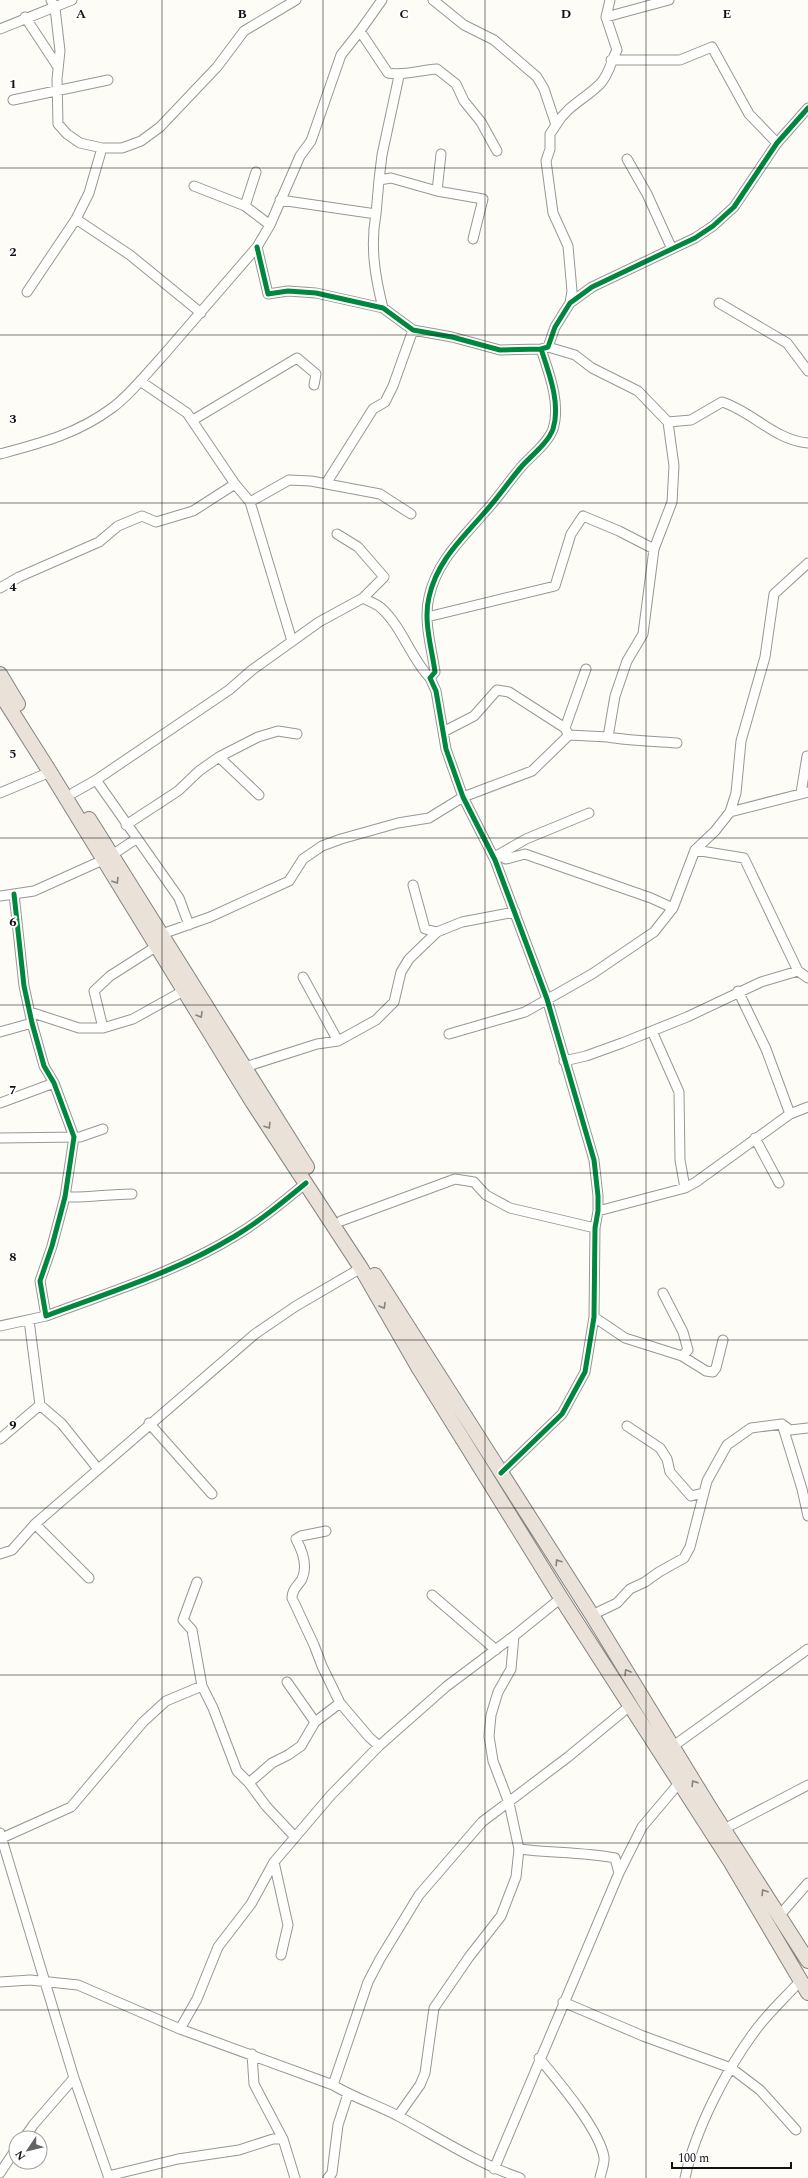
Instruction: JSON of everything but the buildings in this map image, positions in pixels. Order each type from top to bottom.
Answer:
[{"type":"highway","points":[[0,674],[73,793],[108,857]]},
{"type":"highway","points":[[0,693],[50,772],[108,857],[159,940],[245,1067],[341,1221],[592,1615],[672,1747],[808,1961]]},
{"type":"highway","points":[[159,940],[185,990],[253,1103],[361,1268],[412,1356],[561,1598],[680,1782],[769,1926],[804,1987]]},
{"type":"street","points":[[0,29],[53,4],[72,0]]},
{"type":"street","points":[[53,4],[60,51],[57,90],[58,124],[67,134],[80,143],[102,148],[122,148],[141,141],[160,128],[217,67],[244,31],[296,0]]},
{"type":"street","points":[[0,454],[39,445],[88,423],[113,407],[140,381],[201,313],[257,247],[270,225],[300,156],[311,141],[341,54],[360,31],[382,0]]},
{"type":"street","points":[[433,0],[464,25],[494,40],[537,77],[544,89],[556,125]]},
{"type":"street","points":[[570,303],[572,291],[568,246],[553,214],[546,161],[550,149],[550,134],[563,113],[601,83],[617,50],[606,17],[610,0]]},
{"type":"street","points":[[606,17],[669,0]]},
{"type":"street","points":[[25,18],[58,66]]},
{"type":"street","points":[[360,31],[388,74],[399,76],[418,70],[437,69],[456,84],[464,101],[481,122],[497,151]]},
{"type":"street","points":[[612,60],[680,60],[712,47],[749,114],[777,143]]},
{"type":"street","points":[[383,308],[377,283],[372,234],[376,214],[382,155],[399,76]]},
{"type":"street","points":[[13,100],[108,80]]},
{"type":"street","points":[[550,107],[563,113]]},
{"type":"street","points":[[430,678],[435,672],[427,617],[428,598],[437,571],[449,552],[487,509],[518,470],[548,440],[553,429],[554,399],[544,348],[570,303],[592,287],[695,238],[734,207],[777,143],[808,108]]},
{"type":"street","points":[[26,292],[76,219],[89,194],[102,148]]},
{"type":"street","points":[[437,191],[441,154]]},
{"type":"street","points":[[627,159],[647,194],[672,249]]},
{"type":"street","points":[[245,206],[256,172]]},
{"type":"street","points":[[380,180],[391,178],[437,191],[483,199],[473,238]]},
{"type":"street","points":[[194,186],[245,206],[270,225]]},
{"type":"street","points":[[280,200],[376,214]]},
{"type":"street","points":[[76,219],[130,255],[201,313]]},
{"type":"street","points":[[257,247],[268,294],[288,291],[316,293],[383,308],[413,330],[452,337],[500,350],[544,348],[575,355],[592,368],[638,392],[668,422],[670,449],[674,466],[672,502],[654,549],[643,634],[627,661],[615,696],[608,737]]},
{"type":"street","points":[[719,303],[787,343],[808,371]]},
{"type":"street","points":[[327,482],[373,409],[385,402],[393,386],[413,330]]},
{"type":"street","points":[[193,420],[297,358],[316,374],[314,385]]},
{"type":"street","points":[[140,381],[187,413],[234,484],[250,502],[292,641]]},
{"type":"street","points":[[668,422],[691,420],[722,402],[736,406],[745,414],[772,431],[808,443]]},
{"type":"street","points":[[250,502],[290,480],[327,482],[353,490],[380,494],[411,514]]},
{"type":"street","points":[[0,588],[19,577],[99,542],[118,526],[142,516],[156,522],[193,511],[234,484]]},
{"type":"street","points":[[427,617],[555,586],[571,534],[583,516],[654,549]]},
{"type":"street","points":[[73,793],[96,780],[229,690],[252,670],[319,622],[363,598],[384,577],[358,547],[338,534]]},
{"type":"street","points":[[449,1034],[525,1012],[592,974],[654,932],[673,908],[694,850],[715,831],[730,812],[736,792],[741,741],[765,657],[774,594],[808,563]]},
{"type":"street","points":[[363,598],[379,606],[391,620],[419,664],[430,678],[436,691],[446,749],[463,796],[496,857],[547,999],[594,1160],[598,1211],[595,1228],[594,1317],[585,1372],[562,1414],[501,1473]]},
{"type":"street","points":[[103,1028],[94,991],[110,976],[159,940],[189,925],[289,881],[303,859],[322,846],[341,839],[398,824],[429,818],[463,796],[532,771],[567,732],[586,669]]},
{"type":"street","points":[[443,732],[474,716],[497,690],[509,692],[567,732],[635,742],[650,740],[677,743]]},
{"type":"street","points":[[126,825],[178,791],[199,771],[219,757],[258,737],[278,731],[297,734]]},
{"type":"street","points":[[730,812],[804,793],[807,756]]},
{"type":"street","points":[[219,757],[259,795]]},
{"type":"street","points":[[0,793],[50,772]]},
{"type":"street","points":[[96,780],[126,825],[179,898],[189,925]]},
{"type":"street","points":[[496,857],[526,839],[589,813]]},
{"type":"street","points":[[0,896],[34,891],[108,857],[136,839]]},
{"type":"street","points":[[694,850],[744,858],[798,971],[808,978]]},
{"type":"street","points":[[496,857],[506,859],[525,854],[651,898],[673,908]]},
{"type":"street","points":[[413,885],[425,928],[437,932]]},
{"type":"street","points":[[14,894],[24,986],[32,1023],[44,1066],[54,1083],[74,1137],[65,1197],[52,1246],[40,1280],[46,1316]]},
{"type":"street","points":[[245,1067],[317,1044],[338,1041],[376,1020],[394,1002],[401,972],[409,959],[437,932],[462,922],[515,912]]},
{"type":"street","points":[[564,1061],[586,1056],[652,1031],[687,1017],[738,991],[761,982],[798,971]]},
{"type":"street","points":[[303,977],[338,1041]]},
{"type":"street","points":[[30,1012],[80,1028],[103,1028],[133,1019],[185,990]]},
{"type":"street","points":[[738,991],[764,1043],[790,1114]]},
{"type":"street","points":[[0,1032],[32,1023]]},
{"type":"street","points":[[652,1031],[678,1092],[680,1160],[685,1188]]},
{"type":"street","points":[[0,1103],[54,1083]]},
{"type":"street","points":[[598,1211],[685,1188],[696,1182],[790,1114],[808,1107]]},
{"type":"street","points":[[0,1138],[80,1137],[103,1129]]},
{"type":"street","points":[[755,1138],[778,1183]]},
{"type":"street","points":[[341,1221],[455,1179],[474,1182],[486,1195],[510,1208],[595,1228]]},
{"type":"street","points":[[0,1326],[46,1316],[156,1275],[199,1255],[235,1236],[272,1211],[306,1183]]},
{"type":"street","points":[[65,1197],[84,1198],[99,1195],[132,1194]]},
{"type":"street","points":[[0,1554],[12,1550],[36,1524],[149,1423],[255,1334],[296,1306],[361,1268]]},
{"type":"street","points":[[663,1293],[683,1332],[688,1350],[682,1356]]},
{"type":"street","points":[[594,1317],[625,1338],[682,1356],[706,1371],[713,1372],[716,1368],[723,1340]]},
{"type":"street","points":[[30,1320],[40,1405],[62,1424],[98,1470]]},
{"type":"street","points":[[0,1439],[40,1405]]},
{"type":"street","points":[[149,1423],[212,1494]]},
{"type":"street","points":[[782,1424],[802,1489],[808,1516]]},
{"type":"street","points":[[592,1615],[617,1603],[630,1589],[645,1582],[684,1558],[690,1547],[703,1493],[714,1466],[727,1445],[751,1428],[782,1424],[790,1430],[808,1428]]},
{"type":"street","points":[[627,1426],[660,1448],[667,1459],[670,1472],[691,1496],[703,1493]]},
{"type":"street","points":[[36,1524],[89,1578]]},
{"type":"street","points":[[326,1531],[301,1536],[296,1539],[303,1554],[303,1573],[302,1578],[292,1592],[292,1598],[340,1704],[369,1737],[380,1746]]},
{"type":"street","points":[[197,1582],[183,1620],[192,1630],[202,1686],[213,1708],[238,1771],[266,1806],[295,1838]]},
{"type":"street","points":[[432,1595],[496,1650]]},
{"type":"street","points":[[180,2029],[198,1999],[218,1947],[251,1904],[274,1862],[330,1795],[380,1746],[447,1686],[496,1650],[561,1598]]},
{"type":"street","points":[[398,2116],[420,2085],[425,2073],[434,2008],[465,1962],[501,1916],[516,1877],[519,1849],[509,1803],[493,1762],[489,1736],[491,1715],[498,1692],[510,1669],[514,1636]]},
{"type":"street","points":[[672,1747],[808,1649]]},
{"type":"street","points":[[287,1682],[315,1722]]},
{"type":"street","points":[[202,1686],[166,1701],[143,1722],[71,1807],[1,1835],[74,2078],[109,2177],[178,2159],[239,2150],[273,2140],[283,2139]]},
{"type":"street","points":[[249,1783],[272,1763],[288,1756],[300,1746],[315,1722],[332,1708],[340,1704]]},
{"type":"street","points":[[333,2085],[368,1982],[380,1959],[419,1895],[482,1822],[568,1757],[631,1705]]},
{"type":"street","points":[[494,2169],[619,1872],[642,1827],[680,1782]]},
{"type":"street","points":[[724,1829],[808,1785]]},
{"type":"street","points":[[519,1849],[561,1854],[588,1853],[615,1858],[619,1872]]},
{"type":"street","points":[[274,1862],[288,1925],[281,1955]]},
{"type":"street","points":[[779,1916],[808,1883]]},
{"type":"street","points":[[0,1982],[46,1981],[78,1985],[180,2029],[252,2054],[333,2085],[348,2094],[398,2116],[494,2169],[520,2178]]},
{"type":"street","points":[[685,2178],[689,2158],[699,2132],[731,2068],[756,2030],[804,1987]]},
{"type":"street","points":[[563,2002],[643,2036],[731,2068],[760,2090],[796,2130]]},
{"type":"street","points":[[252,2054],[254,2084],[283,2139],[295,2178]]},
{"type":"street","points":[[540,2058],[576,2104],[593,2130],[604,2157],[600,2178]]},
{"type":"street","points":[[30,2130],[74,2078]]},
{"type":"street","points":[[328,2178],[332,2173],[338,2125],[348,2094]]},
{"type":"street","points":[[0,2173],[8,2161]]},
{"type":"cycle path","points":[[257,247],[268,294],[288,291],[316,293],[383,308],[413,330],[452,337],[500,350],[541,349],[548,347],[555,327],[570,303],[592,287],[695,238],[713,226],[734,207],[777,143],[808,108]]},
{"type":"cycle path","points":[[501,1473],[562,1414],[585,1372],[594,1317],[595,1228],[598,1211],[598,1196],[594,1160],[547,999],[495,860],[463,797],[446,749],[436,691],[430,678],[435,672],[427,625],[427,606],[438,572],[451,552],[522,466],[544,444],[551,434],[555,419],[555,399],[541,349]]},
{"type":"cycle path","points":[[14,894],[24,986],[32,1023],[44,1066],[54,1083],[74,1137],[65,1197],[52,1246],[40,1281],[46,1316],[166,1271],[213,1249],[253,1224],[306,1183]]}]
